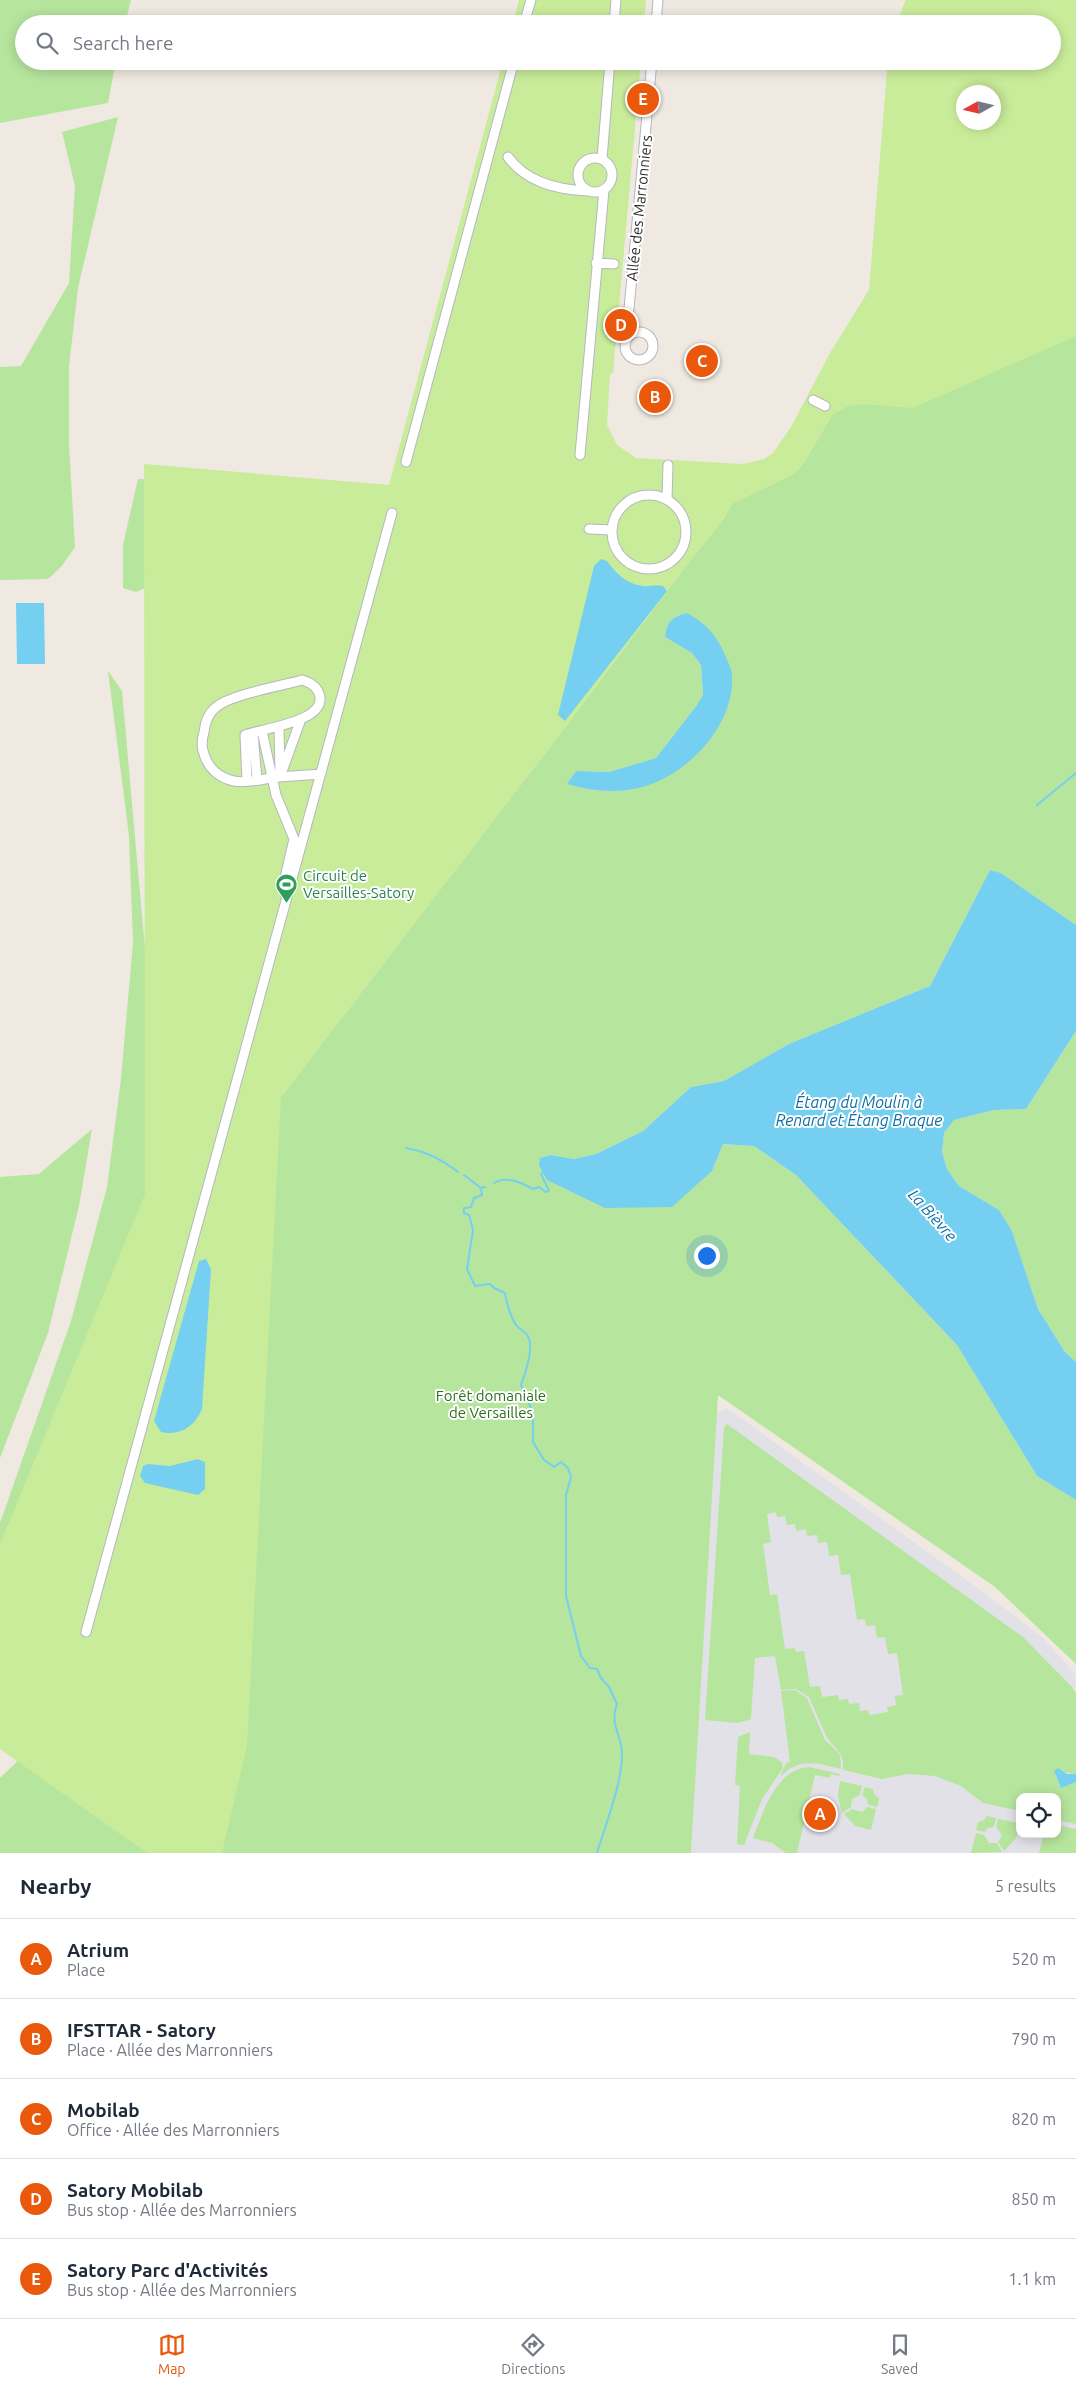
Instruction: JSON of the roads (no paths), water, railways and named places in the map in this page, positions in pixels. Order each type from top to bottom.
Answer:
[{"type":"street","points":[[527,15],[531,0]]},
{"type":"street","points":[[615,15],[616,0]]},
{"type":"street","points":[[657,15],[658,0]]},
{"type":"street","points":[[406,462],[512,70]]},
{"type":"street","points":[[602,159],[609,70]]},
{"type":"street","name":"Allée des Marronniers","points":[[626,341],[636,228],[642,193],[651,70]]},
{"type":"street","points":[[508,157],[521,172],[532,180],[576,191],[598,192],[608,187],[612,177],[610,166],[602,159],[590,158],[581,165],[578,171],[579,182],[588,191]]},
{"type":"street","points":[[612,177],[623,177]]},
{"type":"street","points":[[580,455],[604,190]]},
{"type":"street","points":[[596,263],[614,264]]},
{"type":"street","points":[[627,324],[635,333],[644,334],[651,340],[652,350],[647,358],[638,360],[629,356],[625,349],[626,341],[635,333]]},
{"type":"street","points":[[814,400],[825,406]]},
{"type":"street","points":[[666,499],[668,465]]},
{"type":"street","points":[[651,494],[674,504],[682,514],[686,526],[686,537],[679,554],[666,565],[655,569],[644,569],[632,565],[623,558],[616,549],[612,530],[618,512],[627,502],[638,496],[651,494]]},
{"type":"street","points":[[86,1632],[392,513]]},
{"type":"street","points":[[589,529],[612,530]]},
{"type":"street","points":[[247,781],[244,737],[247,733],[279,728],[300,719],[315,709],[319,696],[313,685],[302,680],[220,703],[212,710],[205,724],[202,738],[203,753],[208,764],[223,777],[237,782],[321,774]]},
{"type":"street","points":[[276,778],[300,719]]},
{"type":"street","points":[[279,728],[276,795],[294,839],[284,882],[287,900]]},
{"type":"street","points":[[257,732],[276,778]]},
{"type":"street","points":[[257,732],[257,780]]},
{"type":"water","points":[[601,559],[607,561],[618,574],[631,583],[643,586],[663,586],[667,591],[565,721],[558,715],[594,566]]},
{"type":"water","points":[[16,603],[44,603],[45,664],[17,664]]},
{"type":"water","points":[[687,613],[706,626],[715,637],[723,650],[732,675],[731,693],[726,711],[718,728],[707,744],[678,770],[662,779],[636,789],[606,791],[567,784],[576,771],[609,772],[656,758],[697,705],[703,695],[701,665],[692,653],[665,637],[671,620]]},
{"type":"water","name":"Étang du Moulin à Renard et Étang Braque","points":[[990,870],[1001,873],[1076,925],[1076,1031],[1026,1109],[994,1110],[954,1120],[944,1133],[942,1152],[947,1169],[959,1186],[999,1210],[1012,1231],[1038,1309],[1065,1352],[1076,1362],[1076,1500],[1037,1476],[957,1345],[796,1175],[754,1146],[723,1144],[712,1171],[672,1207],[605,1208],[547,1180],[539,1165],[540,1158],[550,1155],[574,1159],[596,1154],[643,1131],[691,1087],[724,1081],[789,1044],[930,986]]},
{"type":"water","points":[[206,1259],[211,1269],[202,1409],[191,1425],[181,1431],[161,1432],[154,1421],[199,1261]]},
{"type":"water","points":[[198,1459],[205,1462],[205,1489],[198,1495],[145,1483],[140,1476],[143,1466],[148,1464],[170,1466]]},
{"type":"water","points":[[1058,1768],[1067,1774],[1076,1774],[1076,1782],[1061,1788],[1054,1771]]},
{"type":"waterway","name":"La Bièvre","points":[[1037,805],[1076,773]]},
{"type":"waterway","points":[[406,1148],[434,1157],[458,1172]]},
{"type":"waterway","points":[[494,1183],[509,1180],[519,1182],[533,1189],[539,1187],[546,1192],[549,1191],[541,1174],[543,1171]]},
{"type":"waterway","points":[[464,1175],[481,1188]]},
{"type":"waterway","points":[[485,1187],[481,1188],[482,1195],[474,1198],[471,1207],[464,1208],[464,1213],[469,1215],[473,1230],[467,1269],[475,1286],[490,1284],[505,1293],[514,1322],[528,1337],[530,1343],[529,1355],[521,1385],[533,1413],[533,1442],[544,1460],[554,1467],[561,1462],[568,1468],[571,1477],[566,1495],[566,1596],[581,1656],[590,1668],[597,1669],[617,1704],[614,1718],[621,1747],[621,1766],[613,1804],[597,1853]]},
{"type":"place","name":"Satory Parc d'Activités","points":[[643,99]]},
{"type":"place","name":"Satory Mobilab","points":[[621,325]]},
{"type":"place","name":"Mobilab","points":[[702,361]]},
{"type":"place","name":"IFSTTAR - Satory","points":[[655,397]]},
{"type":"place","name":"Circuit de Versailles-Satory","points":[[287,903]]},
{"type":"place","name":"Atrium","points":[[820,1814]]},
{"type":"park label","name":"Forêt domaniale de Versailles","points":[[491,1404]]}]
